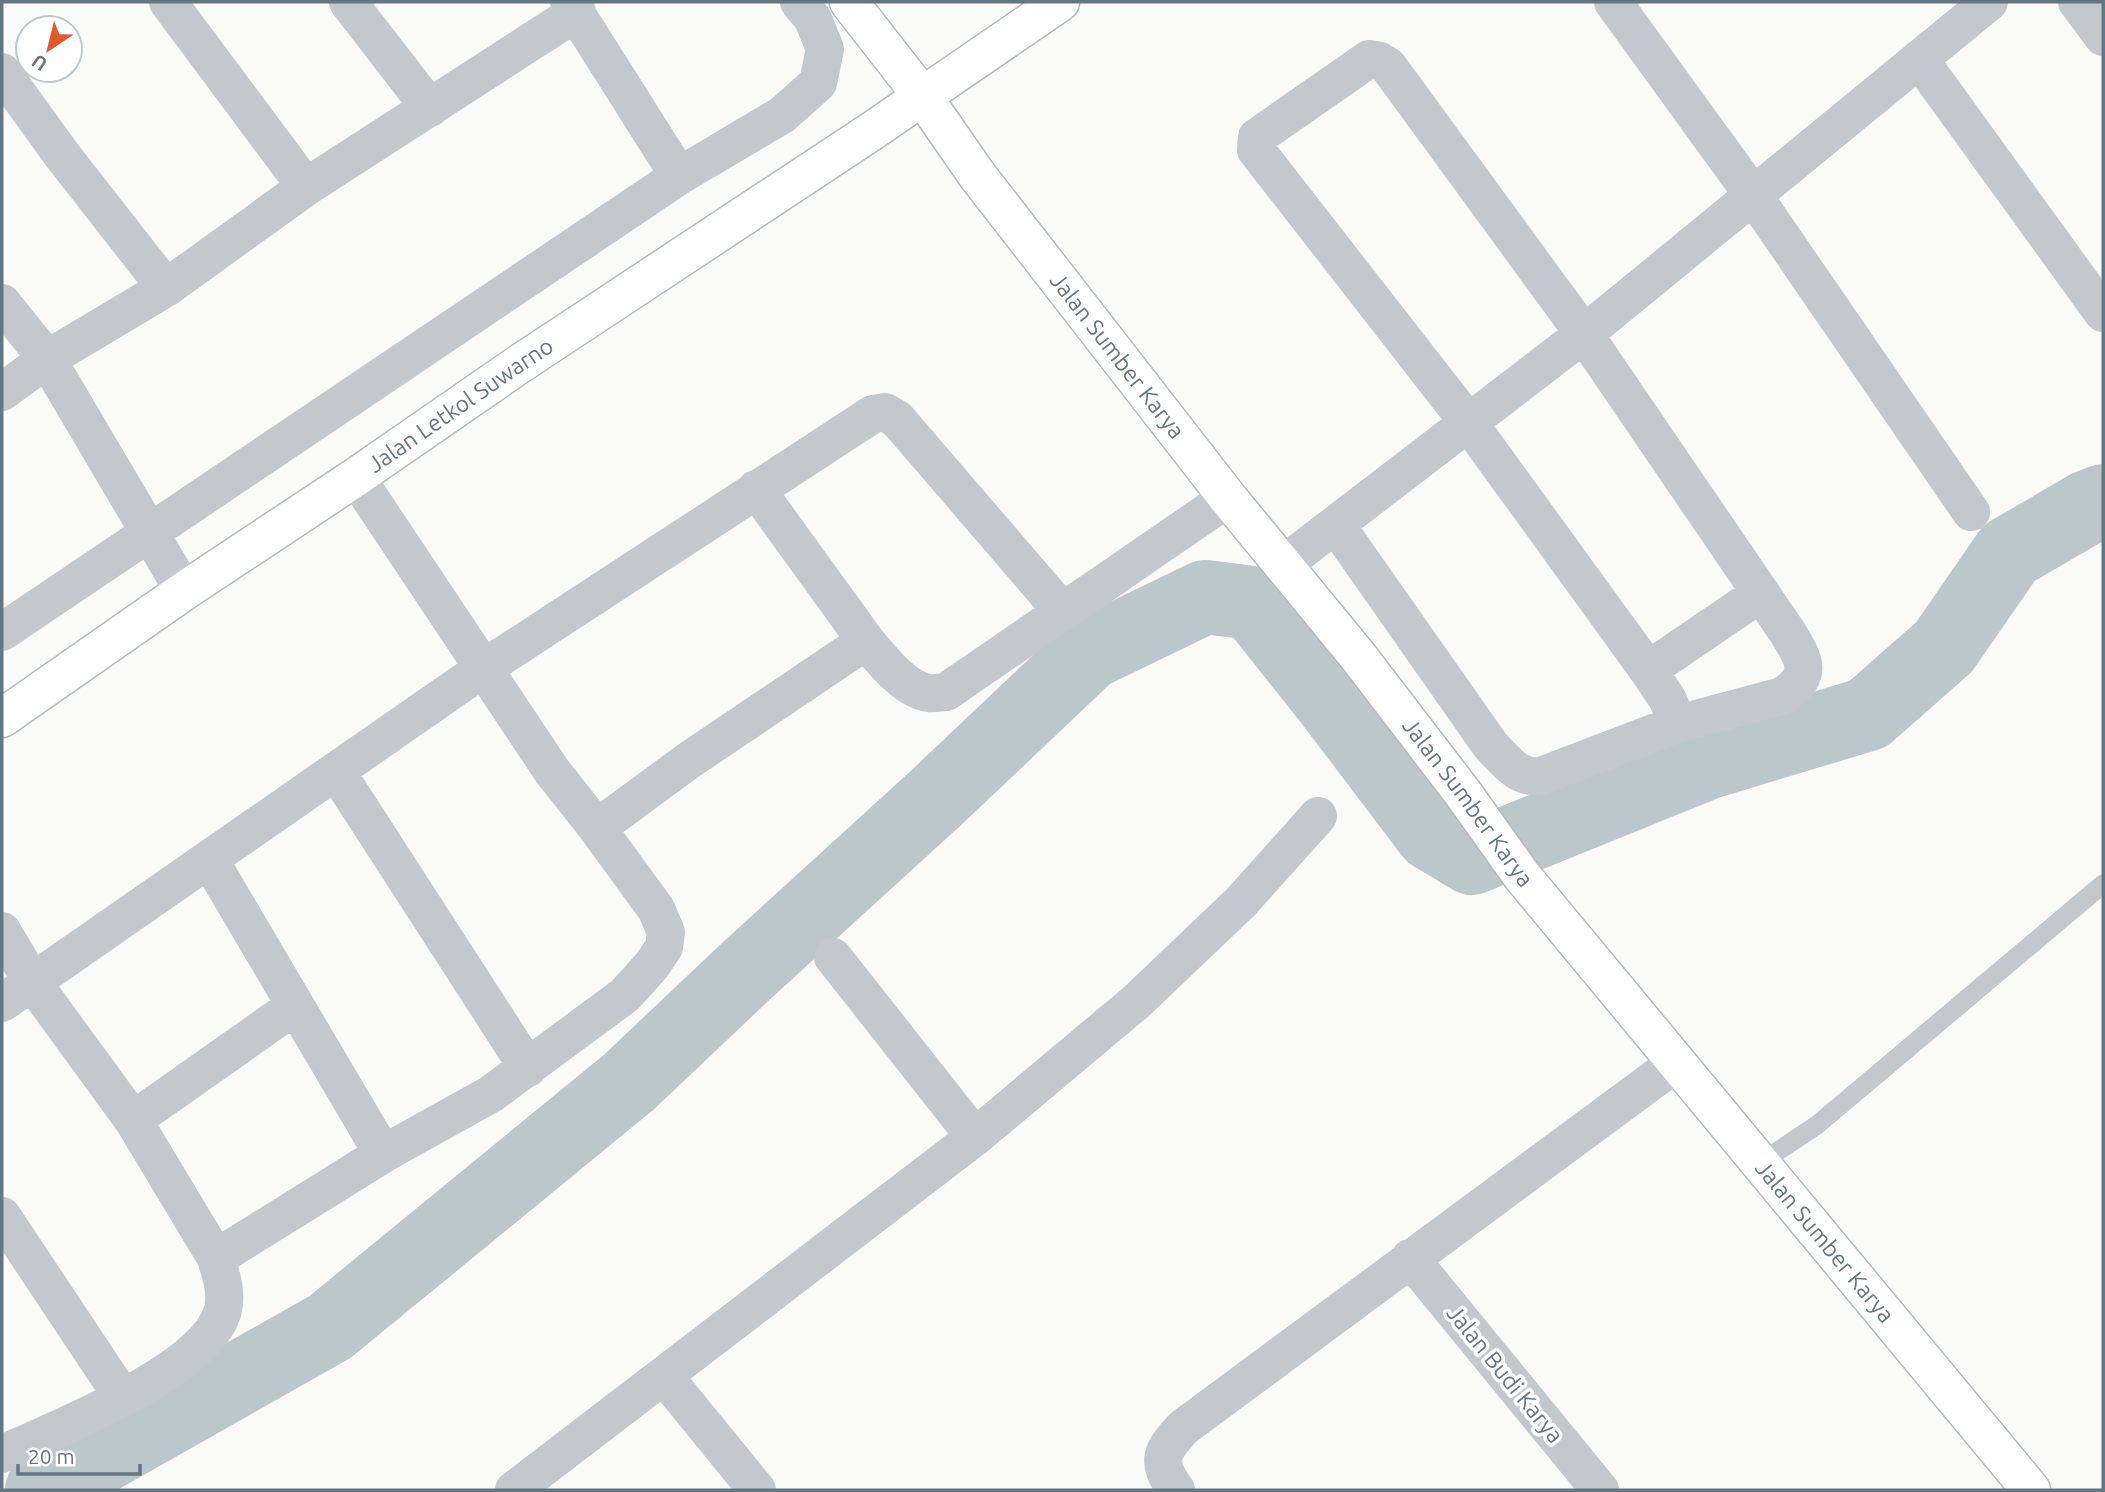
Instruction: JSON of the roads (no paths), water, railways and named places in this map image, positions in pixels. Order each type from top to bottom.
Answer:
[{"type":"street","points":[[168,2],[306,187]]},
{"type":"street","points":[[348,2],[430,108]]},
{"type":"street","points":[[2,632],[678,176],[782,116],[818,83],[825,49],[813,19],[799,2]]},
{"type":"street","name":"Jalan Sumber Karya","points":[[849,2],[923,97],[977,175],[1228,498],[1284,564],[1462,792],[1522,876],[2031,1490]]},
{"type":"street","name":"Jalan Letkol Suwarno","points":[[2,718],[184,591],[518,365],[923,97],[1060,2]]},
{"type":"street","points":[[1613,2],[1753,195],[1971,512]]},
{"type":"street","points":[[1284,564],[1584,334],[1989,2]]},
{"type":"street","points":[[2077,2],[2103,37]]},
{"type":"street","points":[[2,392],[47,359],[166,288],[306,187],[430,108],[573,7],[678,176]]},
{"type":"street","points":[[1336,525],[1491,746],[1516,772],[1531,778],[1677,724],[1782,696],[1793,689],[1804,674],[1805,662],[1761,593],[1584,334],[1388,66],[1369,59],[1256,137],[1256,150],[1468,422],[1648,670],[1668,700],[1677,724]]},
{"type":"street","points":[[1919,59],[2103,313]]},
{"type":"street","points":[[2,72],[62,155],[166,288]]},
{"type":"street","points":[[2,303],[47,359],[184,591]]},
{"type":"street","points":[[2,1003],[484,668],[873,414],[885,412],[897,418],[1063,612]]},
{"type":"street","points":[[216,1258],[383,1154],[491,1094],[625,995],[664,947],[666,932],[656,909],[552,771],[356,477]]},
{"type":"street","points":[[756,489],[885,665],[912,686],[930,694],[946,692],[1228,498]]},
{"type":"street","points":[[1648,670],[1761,593]]},
{"type":"street","points":[[597,828],[688,761],[866,641]]},
{"type":"street","points":[[336,771],[528,1068]]},
{"type":"street","points":[[514,1490],[975,1137],[1136,1002],[1241,902],[1318,816]]},
{"type":"street","points":[[209,859],[383,1154]]},
{"type":"street","points":[[2,931],[33,983],[133,1120],[216,1258],[224,1283],[223,1310],[215,1329],[195,1352],[123,1398],[2,1454]]},
{"type":"street","points":[[833,957],[975,1137]]},
{"type":"street","points":[[133,1120],[295,1006]]},
{"type":"street","points":[[1176,1490],[1168,1479],[1162,1460],[1163,1452],[1184,1427],[1676,1063]]},
{"type":"street","points":[[2,1216],[123,1398]]},
{"type":"street","name":"Jalan Budi Karya","points":[[1410,1258],[1600,1490]]},
{"type":"street","points":[[664,1376],[757,1490]]},
{"type":"lane","points":[[1760,1163],[1817,1125],[2103,884]]},
{"type":"waterway","points":[[42,1490],[330,1327],[629,1082],[1089,653],[1205,597],[1253,603],[1432,834],[1472,858],[1709,762],[1868,714],[1944,647],[2009,553],[2103,501]]}]
